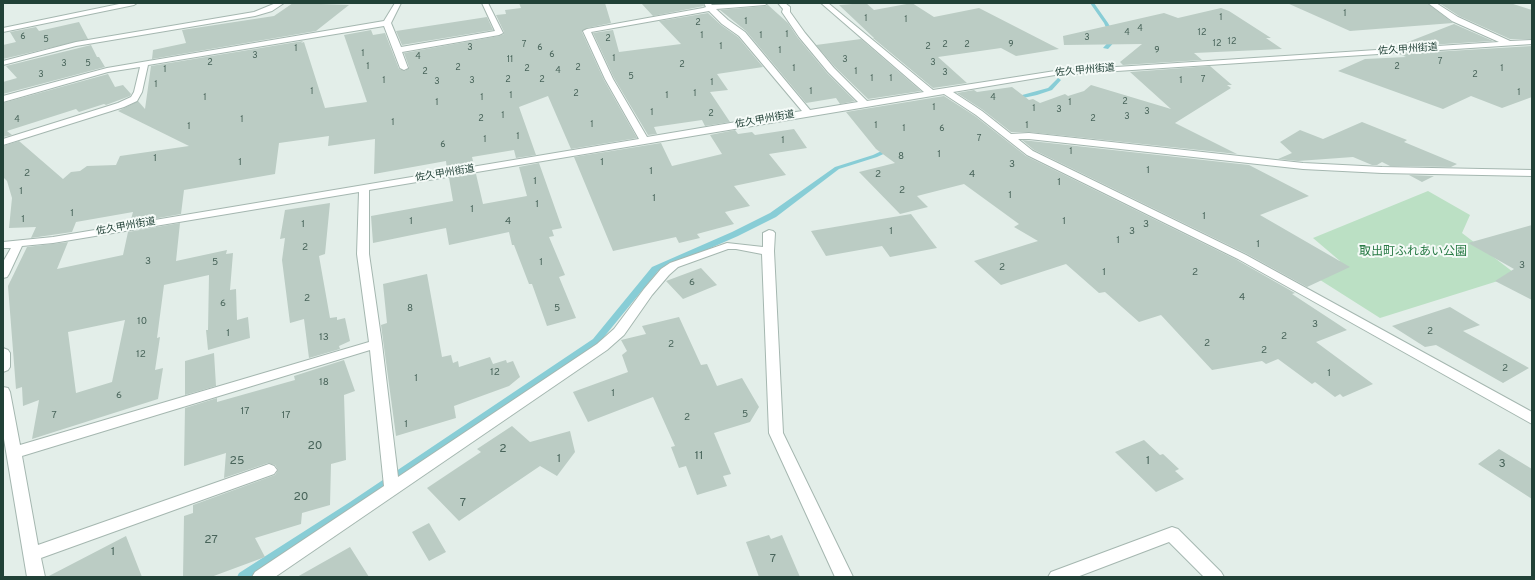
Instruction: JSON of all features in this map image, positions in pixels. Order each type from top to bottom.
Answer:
[{"type":"street","points":[[3,30],[134,3]]},
{"type":"street","points":[[3,63],[76,44],[255,14],[281,3]]},
{"type":"street","points":[[387,23],[398,3]]},
{"type":"street","points":[[398,50],[499,33],[485,3]]},
{"type":"street","points":[[645,141],[609,79],[587,31],[705,10],[709,5],[765,3]]},
{"type":"street","points":[[781,3],[787,9],[786,12],[802,35],[831,70],[865,104]]},
{"type":"street","points":[[824,3],[931,93]]},
{"type":"street","points":[[1431,3],[1455,19],[1509,43]]},
{"type":"street","points":[[709,5],[751,44],[808,113]]},
{"type":"street","points":[[387,23],[404,68]]},
{"type":"street","points":[[3,99],[107,70],[387,23]]},
{"type":"street","name":"佐久甲州街道","points":[[3,244],[53,240],[1023,78],[1099,69],[1532,42]]},
{"type":"street","points":[[3,142],[121,105],[134,99],[138,92],[145,63]]},
{"type":"street","points":[[946,91],[979,113],[1030,153],[1133,202],[1242,257],[1532,419]]},
{"type":"street","points":[[1009,137],[1029,136],[1303,166],[1382,170],[1532,173]]},
{"type":"street","points":[[364,188],[364,254],[392,482]]},
{"type":"street","points":[[769,233],[768,251],[776,433],[844,577]]},
{"type":"street","points":[[3,271],[18,244]]},
{"type":"street","points":[[261,577],[392,482],[602,347],[619,332],[648,292],[665,272],[674,266],[727,246],[768,251]]},
{"type":"street","points":[[14,454],[376,344]]},
{"type":"street","points":[[3,353],[3,367]]},
{"type":"street","points":[[3,392],[36,577]]},
{"type":"street","points":[[32,554],[269,470]]},
{"type":"street","points":[[1057,577],[1172,534],[1215,577]]},
{"type":"green space","name":"取出町ふれあい公園","points":[[1428,191],[1470,215],[1462,233],[1517,275],[1380,318],[1306,271],[1340,261],[1313,238]]},
{"type":"building","points":[[293,3],[349,5],[316,31],[152,59],[153,50],[186,43],[182,30],[274,16]]},
{"type":"building","points":[[519,3],[605,3],[611,23],[587,28],[582,32],[604,80],[637,138],[571,149],[548,96],[519,107],[536,155],[516,158],[514,150],[472,157],[474,165],[447,170],[446,161],[374,174],[375,139],[328,146],[329,136],[279,143],[275,174],[184,190],[181,214],[130,223],[133,212],[76,222],[72,232],[31,238],[36,227],[9,228],[12,198],[7,181],[3,177],[3,146],[19,141],[63,179],[71,172],[80,171],[87,166],[116,165],[120,156],[189,146],[118,111],[138,101],[145,109],[151,66],[303,41],[301,43],[304,42],[325,108],[367,102],[344,35],[371,30],[373,35],[385,33],[399,69],[405,71],[409,67],[404,53],[504,34],[496,15],[506,14],[505,10],[521,8]]},
{"type":"building","points":[[641,3],[703,3],[704,6],[653,16]]},
{"type":"building","points":[[866,3],[874,10],[912,3],[934,17],[979,8],[1059,49],[1016,56],[1001,48],[938,57],[967,83],[933,88],[873,38],[839,5]]},
{"type":"building","points":[[1287,3],[1427,3],[1453,23],[1350,31]]},
{"type":"building","points":[[1439,3],[1510,3],[1532,10],[1532,39],[1510,39],[1459,16]]},
{"type":"building","points":[[768,5],[788,23],[798,38],[827,73],[855,101],[840,104],[836,98],[806,103],[746,31],[720,10]]},
{"type":"building","points":[[1221,8],[1229,11],[1271,38],[1266,38],[1282,49],[1194,53],[1202,60],[1123,65],[1120,62],[1142,44],[1064,45],[1063,36],[1164,13],[1178,18]]},
{"type":"building","points":[[708,13],[721,25],[738,37],[763,67],[717,74],[728,90],[710,92],[730,122],[705,126],[702,120],[654,127],[657,134],[648,135],[614,78],[593,33],[613,30],[619,52],[681,44],[659,21]]},
{"type":"building","points":[[487,17],[493,30],[402,45],[396,31]]},
{"type":"building","points":[[79,22],[88,39],[3,59],[3,45],[16,42],[10,32],[36,27],[39,31]]},
{"type":"building","points":[[1454,24],[1493,41],[1395,47]]},
{"type":"building","points":[[861,39],[921,91],[868,99],[835,67],[816,45]]},
{"type":"building","points":[[91,45],[97,57],[99,57],[105,67],[3,94],[3,82],[17,78],[6,66]]},
{"type":"building","points":[[1532,46],[1532,97],[1502,108],[1471,96],[1443,109],[1338,71],[1365,59],[1406,57],[1399,54]]},
{"type":"building","points":[[1210,66],[1232,85],[1227,85],[1231,88],[1175,123],[1237,154],[1029,132],[1011,132],[983,110],[957,93],[1012,87],[1029,100],[1033,99],[1040,103],[1065,94],[1068,96],[1084,91],[1091,85],[1171,109],[1130,72]]},
{"type":"building","points":[[108,74],[115,87],[123,85],[131,94],[130,96],[106,105],[104,104],[79,112],[76,109],[7,131],[12,135],[3,137],[3,103]]},
{"type":"building","points":[[944,96],[975,116],[1026,156],[1237,260],[1295,293],[1292,294],[1347,330],[1316,342],[1373,384],[1343,397],[1340,394],[1335,397],[1315,382],[1312,384],[1278,359],[1266,364],[1262,361],[1212,370],[1161,315],[1139,322],[1105,292],[1099,293],[1066,264],[1001,285],[974,261],[1038,241],[1014,227],[1019,224],[964,184],[917,196],[928,207],[900,214],[859,172],[895,163],[876,149],[846,112]]},
{"type":"building","points":[[1362,122],[1407,140],[1404,142],[1457,164],[1451,167],[1390,166],[1382,162],[1377,165],[1372,165],[1353,157],[1298,161],[1278,159],[1292,153],[1280,142],[1300,130],[1323,139]]},
{"type":"building","points":[[794,129],[807,148],[769,154],[786,175],[734,186],[750,206],[725,212],[734,224],[697,234],[700,238],[679,243],[676,237],[613,251],[574,157],[661,143],[672,166],[722,154],[710,135],[735,130],[738,134],[752,132],[755,135]]},
{"type":"building","points":[[1022,140],[1249,165],[1309,196],[1260,215],[1350,267],[1307,287],[1247,254],[1034,150]]},
{"type":"building","points":[[539,163],[562,228],[552,230],[554,236],[549,237],[565,275],[559,277],[576,318],[547,326],[532,284],[529,284],[514,245],[512,245],[509,232],[449,245],[446,228],[373,243],[371,216],[453,201],[449,178],[476,174],[483,204],[527,196],[519,167]]},
{"type":"building","points":[[1409,175],[1434,176],[1422,182]]},
{"type":"building","points":[[330,203],[325,254],[319,256],[330,318],[337,317],[337,320],[345,318],[350,341],[339,346],[340,349],[309,358],[304,319],[290,323],[282,260],[285,238],[280,239],[285,210]]},
{"type":"building","points":[[911,214],[937,248],[890,257],[882,246],[826,256],[811,231]]},
{"type":"building","points":[[180,223],[176,261],[227,250],[226,254],[233,253],[230,290],[236,289],[237,320],[248,317],[250,338],[208,350],[206,330],[208,330],[209,275],[164,285],[157,338],[160,337],[155,370],[163,368],[158,399],[32,439],[39,400],[23,406],[22,387],[16,389],[8,286],[27,247],[68,242],[57,269],[123,255],[128,232]],"holes":[[[125,320],[112,382],[76,393],[68,332]]]},
{"type":"building","points":[[1532,225],[1532,300],[1495,281],[1514,269],[1468,243]]},
{"type":"building","points":[[701,268],[717,285],[683,299],[666,281]]},
{"type":"building","points":[[427,274],[442,357],[451,355],[453,363],[458,361],[459,367],[490,357],[493,364],[506,360],[507,363],[513,361],[520,377],[509,386],[454,406],[456,418],[396,436],[381,325],[387,323],[383,284]]},
{"type":"building","points":[[1450,307],[1480,325],[1463,331],[1529,368],[1503,383],[1436,345],[1425,347],[1392,326]]},
{"type":"building","points":[[679,317],[701,365],[707,364],[717,386],[742,378],[759,407],[750,422],[714,433],[731,474],[723,476],[727,486],[697,495],[686,466],[679,468],[671,447],[675,446],[653,397],[588,422],[573,392],[628,372],[622,355],[627,351],[621,340],[646,334],[642,326]]},
{"type":"building","points":[[214,353],[216,386],[185,395],[185,361]]},
{"type":"building","points":[[344,360],[355,391],[344,395],[346,460],[331,464],[330,505],[302,513],[301,524],[255,538],[265,557],[211,577],[183,577],[184,516],[193,513],[193,505],[275,475],[278,470],[275,465],[268,463],[224,478],[226,453],[184,466],[185,408],[217,398],[217,402],[295,380],[294,376]]},
{"type":"building","points":[[512,426],[530,442],[570,431],[575,452],[557,476],[540,466],[459,521],[427,488],[481,452],[477,449]]},
{"type":"building","points":[[1144,440],[1160,455],[1163,454],[1179,469],[1175,471],[1184,479],[1156,492],[1115,452]]},
{"type":"building","points":[[1499,449],[1532,469],[1532,499],[1478,464]]},
{"type":"building","points":[[429,523],[446,552],[429,561],[412,532]]},
{"type":"building","points":[[769,535],[771,539],[782,535],[800,577],[759,577],[746,542]]},
{"type":"building","points":[[126,536],[142,577],[47,577]]},
{"type":"building","points":[[350,547],[369,577],[297,577]]},
{"type":"waterway","points":[[1092,3],[1106,23],[1114,39],[1106,48]]},
{"type":"waterway","points":[[1014,98],[1035,94],[1050,89],[1058,80]]},
{"type":"waterway","points":[[243,577],[354,505],[596,341],[655,269],[735,234],[773,215],[837,168],[875,156],[890,149]]}]
